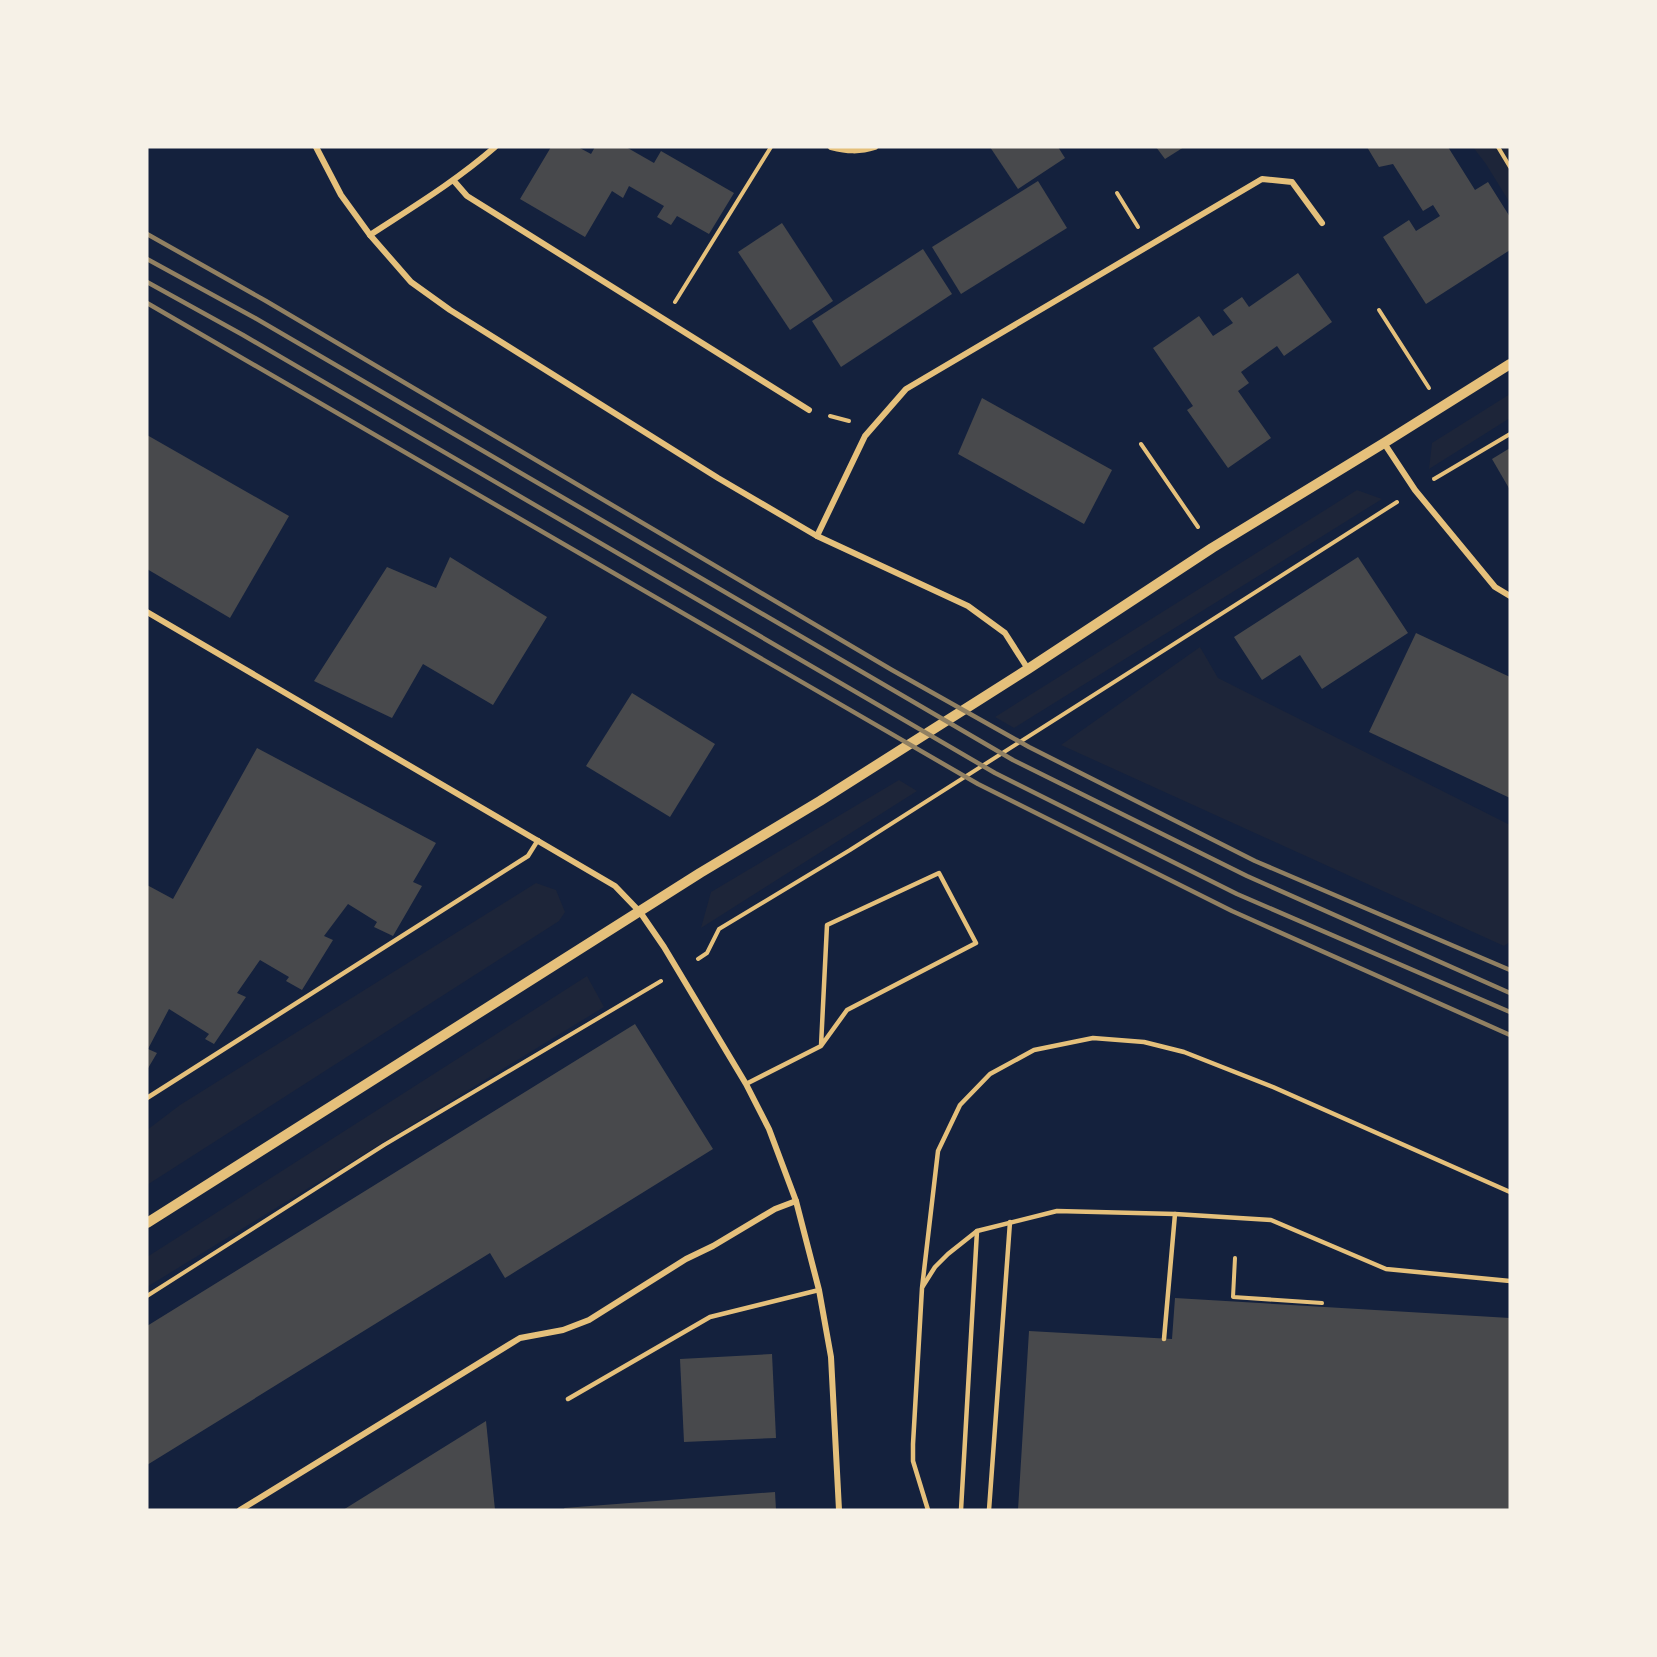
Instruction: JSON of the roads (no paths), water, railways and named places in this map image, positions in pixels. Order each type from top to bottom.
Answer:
[{"type":"street","points":[[316,147],[341,195],[370,235],[411,282],[450,310],[718,478],[817,536],[968,606],[1005,633],[1028,669]]},
{"type":"street","points":[[370,235],[454,181],[495,147]]},
{"type":"street","points":[[831,147],[844,151],[862,151],[875,147]]},
{"type":"street","points":[[817,536],[865,436],[906,389],[1262,179],[1292,182],[1322,223]]},
{"type":"street","points":[[454,181],[467,196],[809,410]]},
{"type":"street","points":[[147,1223],[1028,669],[1212,548],[1510,364]]},
{"type":"street","points":[[1384,443],[1415,490],[1495,587],[1510,596]]},
{"type":"street","points":[[147,612],[615,886],[640,912],[679,971],[746,1084],[769,1129],[796,1201],[819,1290],[831,1357],[839,1510]]},
{"type":"street","points":[[240,1510],[520,1338],[563,1330],[589,1320],[686,1259],[713,1246],[775,1209],[796,1201]]},
{"type":"lane","points":[[147,1098],[528,856],[538,840]]},
{"type":"lane","points":[[746,1084],[821,1046],[847,1010],[976,943],[939,873],[827,925],[821,1046]]},
{"type":"lane","points":[[928,1510],[913,1461],[922,1288],[938,1151],[960,1105],[990,1074],[1034,1050],[1093,1038],[1144,1042],[1184,1052],[1273,1087],[1510,1192]]},
{"type":"lane","points":[[922,1288],[935,1267],[977,1231],[1057,1211],[1174,1214],[1271,1220],[1386,1269],[1510,1281]]},
{"type":"lane","points":[[1164,1339],[1174,1214]]},
{"type":"lane","points":[[989,1510],[1010,1222]]},
{"type":"lane","points":[[962,1510],[977,1231]]},
{"type":"lane","points":[[568,1399],[710,1317],[819,1290]]},
{"type":"railway","points":[[147,234],[266,301],[892,670],[1029,747],[1255,861],[1510,970]]},
{"type":"railway","points":[[147,259],[255,318],[1013,760],[1247,876],[1510,993]]},
{"type":"railway","points":[[147,282],[243,335],[995,773],[1237,894],[1510,1012]]},
{"type":"railway","points":[[147,303],[978,784],[1232,911],[1510,1035]]}]
